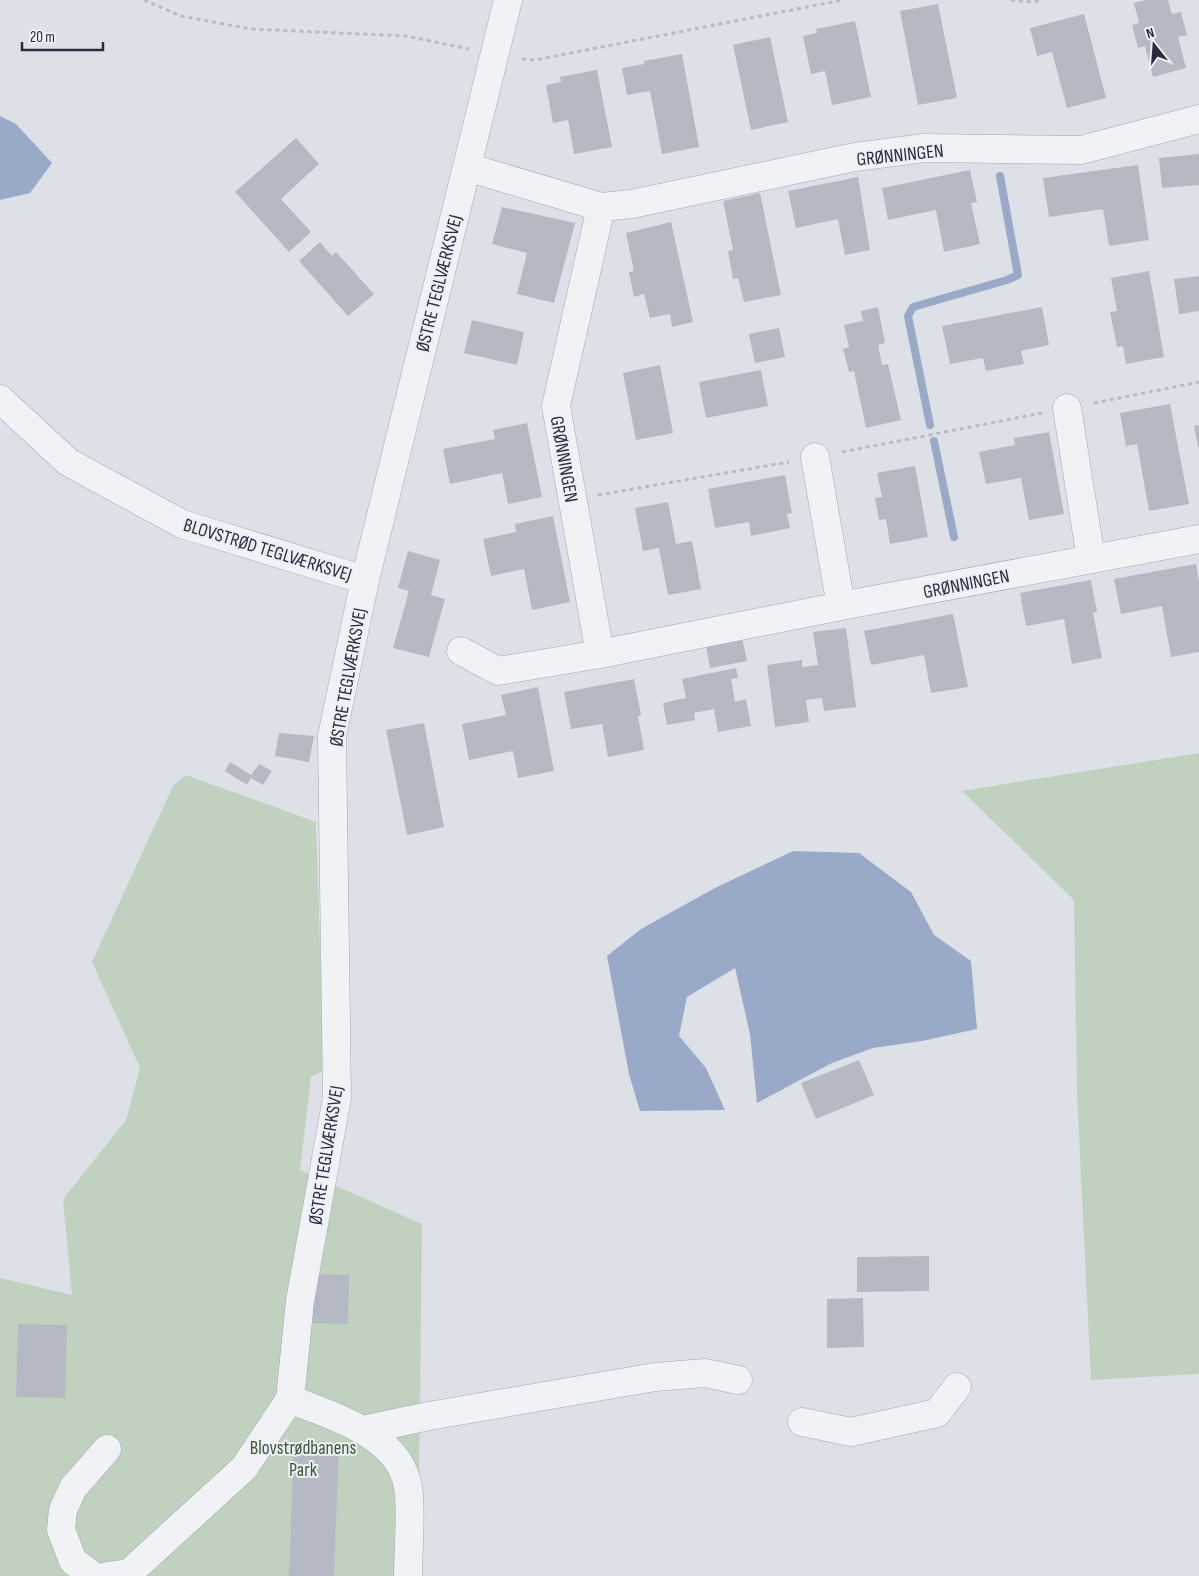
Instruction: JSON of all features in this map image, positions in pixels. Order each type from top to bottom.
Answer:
[{"type":"street","name":"ØSTRE TEGLVÆRKSVEJ","points":[[107,1576],[129,1573],[182,1527],[244,1468],[290,1399],[300,1301],[337,1098],[332,736],[365,580],[508,0]]},
{"type":"street","name":"GRØNNINGEN","points":[[467,167],[601,207],[632,204],[855,157],[925,148],[1081,150],[1199,119]]},
{"type":"street","name":"GRØNNINGEN","points":[[600,654],[556,406],[601,207]]},
{"type":"street","name":"BLOVSTRØD TEGLVÆRKSVEJ","points":[[0,399],[68,462],[182,524],[365,580]]},
{"type":"street","points":[[1067,408],[1091,560]]},
{"type":"street","points":[[815,457],[841,606]]},
{"type":"street","name":"GRØNNINGEN","points":[[461,651],[498,671],[600,654],[841,606],[1199,539]]},
{"type":"street","points":[[363,1430],[428,1416],[655,1377],[705,1373],[738,1380]]},
{"type":"street","points":[[802,1422],[851,1432],[937,1413],[957,1387]]},
{"type":"street","points":[[290,1399],[363,1430],[397,1456],[408,1487],[408,1576]]},
{"type":"street","points":[[93,1576],[72,1561],[62,1530],[63,1510],[73,1488],[107,1449]]},
{"type":"path","points":[[1011,0],[1033,2],[1041,0]]},
{"type":"path","points":[[573,500],[815,457],[1199,382]]},
{"type":"green space","points":[[1199,753],[1199,1374],[1091,1380],[1077,1094],[1074,900],[962,791]]},
{"type":"green space","name":"Blovstrødbanens Park","points":[[186,775],[316,822],[324,1070],[311,1077],[300,1170],[422,1224],[418,1576],[0,1576],[0,1278],[72,1295],[63,1199],[126,1120],[140,1068],[92,962],[173,786]]},
{"type":"water","points":[[0,116],[16,124],[52,163],[30,193],[0,200]]},
{"type":"water","points":[[793,851],[859,853],[911,892],[934,935],[971,961],[977,1029],[922,1041],[873,1048],[832,1063],[757,1103],[750,1034],[735,968],[687,997],[679,1036],[706,1068],[725,1110],[640,1111],[629,1074],[607,956],[641,929],[715,888]]},
{"type":"building","points":[[1145,0],[1168,0],[1172,14],[1181,12],[1187,35],[1178,37],[1186,68],[1153,77],[1145,46],[1138,48],[1132,25],[1139,23],[1134,3]]},
{"type":"building","points":[[938,4],[957,98],[918,105],[900,11]]},
{"type":"building","points":[[1084,14],[1106,98],[1067,108],[1052,52],[1037,56],[1030,28]]},
{"type":"building","points":[[855,21],[871,97],[832,105],[825,71],[811,74],[803,36],[817,33],[816,29]]},
{"type":"building","points":[[770,37],[788,122],[751,130],[733,45]]},
{"type":"building","points":[[682,54],[699,147],[662,154],[650,91],[627,95],[622,68],[644,64],[644,61]]},
{"type":"building","points":[[597,70],[612,147],[574,154],[568,120],[553,123],[546,85],[561,82],[560,77]]},
{"type":"building","points":[[296,138],[319,164],[281,199],[311,232],[289,252],[235,192]]},
{"type":"building","points":[[1199,154],[1199,185],[1162,188],[1159,158]]},
{"type":"building","points":[[1138,165],[1149,240],[1109,246],[1103,209],[1049,217],[1043,178]]},
{"type":"building","points":[[970,170],[977,202],[971,203],[980,244],[944,252],[936,210],[888,220],[882,188]]},
{"type":"building","points":[[858,177],[870,250],[845,255],[838,219],[796,228],[788,191]]},
{"type":"building","points":[[760,193],[781,295],[744,302],[738,278],[733,279],[728,251],[733,250],[723,201]]},
{"type":"building","points":[[502,207],[575,223],[554,303],[517,294],[527,253],[492,244]]},
{"type":"building","points":[[671,222],[693,322],[672,327],[670,314],[650,318],[644,294],[634,297],[629,272],[634,271],[626,233]]},
{"type":"building","points":[[320,242],[332,256],[336,252],[374,294],[348,316],[299,261]]},
{"type":"building","points":[[1149,271],[1164,357],[1126,364],[1123,346],[1117,347],[1110,312],[1117,311],[1111,278]]},
{"type":"building","points":[[1199,276],[1199,311],[1179,314],[1174,279]]},
{"type":"building","points":[[878,307],[885,343],[878,345],[882,365],[888,364],[901,420],[866,428],[854,371],[849,372],[843,349],[849,347],[844,325],[863,321],[861,311]]},
{"type":"building","points":[[1042,307],[1049,345],[1021,351],[1024,364],[986,371],[983,358],[950,364],[942,326]]},
{"type":"building","points":[[472,320],[524,332],[517,365],[464,353]]},
{"type":"building","points":[[779,328],[785,357],[755,363],[749,334]]},
{"type":"building","points":[[660,365],[673,433],[636,440],[623,373]]},
{"type":"building","points":[[761,370],[768,406],[706,418],[699,382]]},
{"type":"building","points":[[1170,404],[1189,504],[1149,511],[1137,444],[1126,446],[1120,413]]},
{"type":"building","points":[[527,423],[542,497],[508,504],[502,473],[450,484],[443,449],[495,439],[493,430]]},
{"type":"building","points":[[1199,425],[1199,447],[1198,447],[1194,426]]},
{"type":"building","points":[[1049,432],[1064,514],[1029,520],[1021,478],[986,484],[979,452],[1015,445],[1014,438]]},
{"type":"building","points":[[915,466],[928,537],[890,544],[886,519],[879,520],[875,498],[882,497],[877,473]]},
{"type":"building","points":[[785,475],[792,513],[787,514],[790,528],[751,536],[749,522],[715,528],[708,489]]},
{"type":"building","points":[[668,502],[676,544],[692,541],[701,589],[668,595],[659,548],[643,551],[635,508]]},
{"type":"building","points":[[553,516],[570,602],[532,610],[524,569],[491,576],[483,539],[516,532],[515,524]]},
{"type":"building","points":[[408,551],[440,560],[431,595],[445,599],[429,657],[393,648],[409,591],[398,588]]},
{"type":"building","points":[[1196,564],[1199,581],[1199,652],[1171,657],[1162,606],[1121,614],[1114,579]]},
{"type":"building","points":[[1091,580],[1097,612],[1093,613],[1102,658],[1072,664],[1064,619],[1026,626],[1020,593]]},
{"type":"building","points":[[953,614],[968,687],[931,693],[924,655],[871,665],[864,631]]},
{"type":"building","points":[[846,628],[856,707],[824,711],[822,698],[806,700],[809,722],[775,727],[767,665],[802,660],[802,667],[818,665],[813,632]]},
{"type":"building","points":[[742,637],[747,661],[710,668],[706,644]]},
{"type":"building","points":[[736,668],[738,678],[731,679],[735,702],[746,699],[751,726],[718,732],[714,709],[694,713],[695,720],[667,725],[663,703],[686,698],[682,679]]},
{"type":"building","points":[[634,679],[641,715],[638,716],[644,750],[608,757],[602,724],[571,729],[564,692]]},
{"type":"building","points":[[538,687],[554,771],[518,778],[513,751],[469,760],[462,724],[506,715],[501,695]]},
{"type":"building","points":[[424,723],[444,827],[407,835],[386,730]]},
{"type":"building","points":[[279,733],[314,736],[309,762],[275,756]]},
{"type":"building","points":[[230,762],[251,775],[259,764],[272,771],[263,785],[251,778],[247,785],[225,771]]},
{"type":"building","points":[[859,1060],[874,1095],[816,1119],[801,1083]]},
{"type":"building","points":[[929,1256],[929,1291],[857,1292],[857,1257]]},
{"type":"building","points":[[312,1274],[349,1275],[348,1324],[311,1323]]},
{"type":"building","points":[[863,1298],[864,1347],[827,1348],[827,1299]]},
{"type":"building","points":[[18,1324],[67,1325],[65,1398],[16,1397]]},
{"type":"building","points":[[294,1441],[339,1442],[334,1576],[289,1576]]},
{"type":"waterway","points":[[930,425],[908,316],[913,307],[1007,280],[1018,275],[1000,176]]},
{"type":"waterway","points":[[934,441],[954,537]]}]
